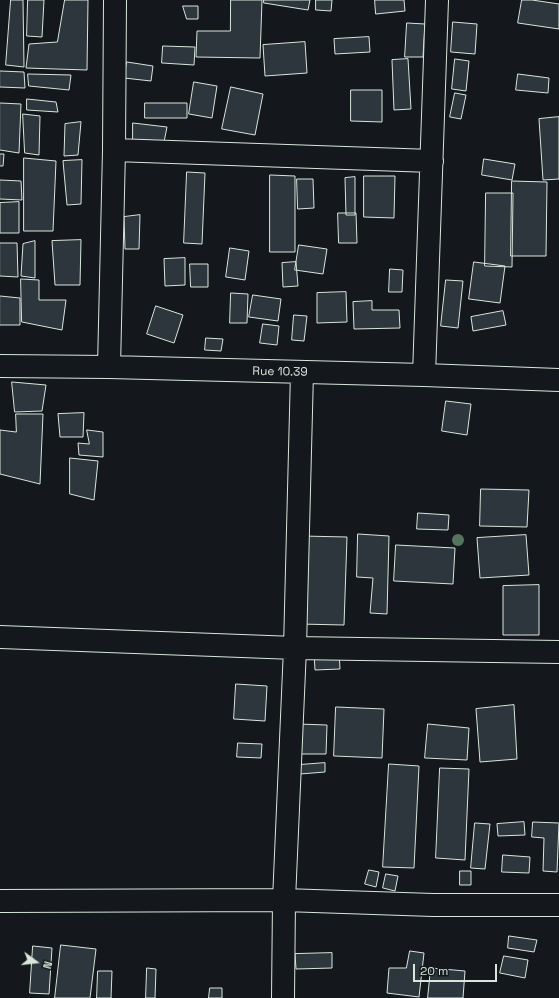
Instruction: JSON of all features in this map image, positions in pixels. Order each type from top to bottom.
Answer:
[{"type":"street","points":[[109,367],[114,150],[115,0]]},
{"type":"street","points":[[424,375],[437,0]]},
{"type":"street","points":[[114,150],[432,162]]},
{"type":"street","name":"Rue 10.39","points":[[0,366],[109,367],[559,380]]},
{"type":"street","points":[[283,998],[284,900],[295,648],[302,372]]},
{"type":"street","points":[[0,637],[295,648],[559,652]]},
{"type":"street","points":[[0,901],[284,900],[433,905],[559,906]]},
{"type":"building","points":[[11,0],[23,0],[24,67],[6,65]]},
{"type":"building","points":[[28,0],[44,0],[42,37],[27,36]]},
{"type":"building","points":[[65,0],[88,0],[87,70],[26,68],[29,44],[57,42]]},
{"type":"building","points":[[231,0],[262,0],[260,58],[196,57],[197,31],[230,31]]},
{"type":"building","points":[[264,0],[310,0],[308,10],[264,3]]},
{"type":"building","points":[[316,0],[332,0],[331,11],[316,10]]},
{"type":"building","points":[[375,0],[404,0],[405,11],[376,14]]},
{"type":"building","points":[[522,0],[559,4],[559,29],[518,23]]},
{"type":"building","points":[[183,6],[198,6],[198,19],[187,19]]},
{"type":"building","points":[[453,22],[477,24],[475,54],[451,52]]},
{"type":"building","points":[[407,23],[425,24],[423,57],[405,57]]},
{"type":"building","points":[[369,37],[370,52],[335,54],[334,39]]},
{"type":"building","points":[[305,42],[307,73],[265,76],[263,45]]},
{"type":"building","points":[[163,46],[195,47],[194,65],[162,63]]},
{"type":"building","points":[[408,59],[411,109],[394,110],[392,60]]},
{"type":"building","points":[[455,59],[469,61],[466,91],[452,89]]},
{"type":"building","points":[[127,62],[153,66],[151,81],[124,78]]},
{"type":"building","points":[[0,71],[24,72],[25,88],[0,87]]},
{"type":"building","points":[[28,74],[71,75],[69,90],[29,86]]},
{"type":"building","points":[[518,74],[549,78],[548,93],[516,90]]},
{"type":"building","points":[[194,82],[217,86],[212,118],[189,114]]},
{"type":"building","points":[[231,87],[263,94],[255,135],[222,129]]},
{"type":"building","points":[[351,90],[382,90],[382,122],[351,121]]},
{"type":"building","points":[[455,93],[466,95],[461,119],[450,117]]},
{"type":"building","points":[[27,99],[56,102],[58,112],[27,110]]},
{"type":"building","points":[[0,103],[21,104],[19,153],[0,150]]},
{"type":"building","points":[[145,103],[187,103],[187,118],[145,118]]},
{"type":"building","points":[[23,114],[40,116],[39,155],[25,153]]},
{"type":"building","points":[[559,117],[559,179],[543,180],[539,119]]},
{"type":"building","points":[[81,122],[78,155],[64,156],[65,124]]},
{"type":"building","points":[[133,123],[167,127],[164,142],[133,140]]},
{"type":"building","points":[[0,154],[4,154],[3,166],[0,166]]},
{"type":"building","points":[[24,158],[56,161],[53,231],[24,231]]},
{"type":"building","points":[[484,159],[515,164],[512,180],[482,175]]},
{"type":"building","points":[[82,160],[81,204],[67,205],[63,161]]},
{"type":"building","points":[[187,172],[205,173],[202,244],[184,243]]},
{"type":"building","points":[[270,175],[295,176],[295,252],[270,252]]},
{"type":"building","points":[[364,176],[395,176],[394,218],[364,217]]},
{"type":"building","points":[[355,177],[355,215],[346,215],[345,178]]},
{"type":"building","points":[[297,179],[313,179],[314,208],[298,209]]},
{"type":"building","points":[[0,180],[21,181],[22,200],[0,199]]},
{"type":"building","points":[[512,181],[547,182],[546,256],[511,256]]},
{"type":"building","points":[[486,193],[513,193],[512,267],[485,266]]},
{"type":"building","points":[[19,202],[19,233],[0,233],[0,203]]},
{"type":"building","points":[[338,213],[356,213],[357,243],[339,243]]},
{"type":"building","points":[[140,215],[139,249],[125,249],[124,217]]},
{"type":"building","points":[[81,240],[80,285],[55,285],[52,241]]},
{"type":"building","points":[[35,241],[35,278],[21,276],[23,244]]},
{"type":"building","points":[[0,243],[17,243],[18,277],[0,276]]},
{"type":"building","points":[[299,245],[327,249],[323,274],[295,270]]},
{"type":"building","points":[[230,248],[249,251],[245,280],[226,277]]},
{"type":"building","points":[[185,258],[185,285],[165,286],[164,259]]},
{"type":"building","points":[[296,262],[298,286],[283,287],[282,263]]},
{"type":"building","points":[[474,262],[505,266],[500,303],[469,299]]},
{"type":"building","points":[[190,264],[208,264],[208,287],[191,287]]},
{"type":"building","points":[[390,269],[403,270],[402,292],[389,292]]},
{"type":"building","points":[[21,279],[39,280],[39,300],[66,300],[62,330],[22,322]]},
{"type":"building","points":[[446,280],[463,281],[458,328],[441,326]]},
{"type":"building","points":[[346,292],[347,322],[317,323],[317,293]]},
{"type":"building","points":[[231,293],[248,294],[247,323],[230,323]]},
{"type":"building","points":[[253,295],[281,299],[278,321],[249,317]]},
{"type":"building","points":[[0,296],[20,298],[20,325],[0,325]]},
{"type":"building","points":[[372,301],[372,310],[399,310],[400,328],[354,329],[353,302]]},
{"type":"building","points":[[156,306],[183,315],[174,343],[147,334]]},
{"type":"building","points":[[503,311],[506,325],[473,331],[471,317]]},
{"type":"building","points":[[294,315],[307,316],[304,341],[292,340]]},
{"type":"building","points":[[263,324],[279,326],[277,345],[260,343]]},
{"type":"building","points":[[206,338],[223,339],[221,351],[205,350]]},
{"type":"building","points":[[12,382],[46,385],[42,411],[15,412]]},
{"type":"building","points":[[446,401],[471,404],[467,435],[442,431]]},
{"type":"building","points":[[84,413],[83,437],[60,437],[58,414]]},
{"type":"building","points":[[16,414],[43,414],[40,484],[0,474],[0,430],[16,432]]},
{"type":"building","points":[[87,430],[103,432],[103,457],[79,455],[78,443],[89,444]]},
{"type":"building","points":[[70,458],[98,461],[94,500],[70,494]]},
{"type":"building","points":[[481,489],[529,490],[527,527],[480,526]]},
{"type":"building","points":[[418,513],[449,515],[448,530],[417,529]]},
{"type":"building","points":[[358,534],[389,536],[387,614],[370,613],[373,578],[357,577]]},
{"type":"building","points":[[526,535],[529,575],[480,578],[477,538]]},
{"type":"building","points":[[302,536],[347,537],[344,625],[299,624]]},
{"type":"building","points":[[396,545],[455,548],[453,584],[394,581]]},
{"type":"building","points":[[539,585],[539,635],[503,635],[503,586]]},
{"type":"building","points":[[339,651],[340,669],[315,670],[314,653]]},
{"type":"building","points":[[236,684],[267,686],[265,721],[234,719]]},
{"type":"building","points":[[514,705],[517,759],[480,762],[476,709]]},
{"type":"building","points":[[336,707],[384,709],[382,758],[334,756]]},
{"type":"building","points":[[298,724],[327,725],[326,754],[297,754]]},
{"type":"building","points":[[428,724],[469,728],[467,760],[425,758]]},
{"type":"building","points":[[238,743],[262,744],[261,758],[237,757]]},
{"type":"building","points":[[325,763],[325,772],[300,774],[299,765]]},
{"type":"building","points":[[389,764],[419,766],[414,868],[383,867]]},
{"type":"building","points":[[440,768],[469,769],[465,860],[436,858]]},
{"type":"building","points":[[524,822],[525,835],[498,836],[497,824]]},
{"type":"building","points":[[533,822],[559,823],[557,872],[543,871],[544,838],[532,837]]},
{"type":"building","points":[[475,823],[490,824],[485,869],[471,868]]},
{"type":"building","points":[[503,855],[530,857],[529,873],[502,872]]},
{"type":"building","points":[[369,870],[379,872],[376,887],[365,884]]},
{"type":"building","points":[[460,871],[471,871],[471,885],[460,885]]},
{"type":"building","points":[[386,874],[398,876],[395,891],[383,888]]},
{"type":"building","points":[[509,936],[537,940],[534,952],[508,948]]},
{"type":"building","points":[[61,945],[96,949],[90,998],[55,998]]},
{"type":"building","points":[[33,946],[52,948],[49,994],[30,993]]},
{"type":"building","points":[[410,951],[424,953],[419,997],[387,993],[389,968],[406,968]]},
{"type":"building","points":[[332,953],[332,968],[296,969],[295,954]]},
{"type":"building","points":[[504,956],[528,960],[525,978],[500,973]]},
{"type":"building","points":[[147,968],[156,969],[155,998],[146,998]]},
{"type":"building","points":[[431,968],[465,971],[463,998],[428,998]]},
{"type":"building","points":[[98,971],[112,971],[111,998],[97,998]]},
{"type":"building","points":[[210,988],[222,988],[222,998],[209,998]]}]
